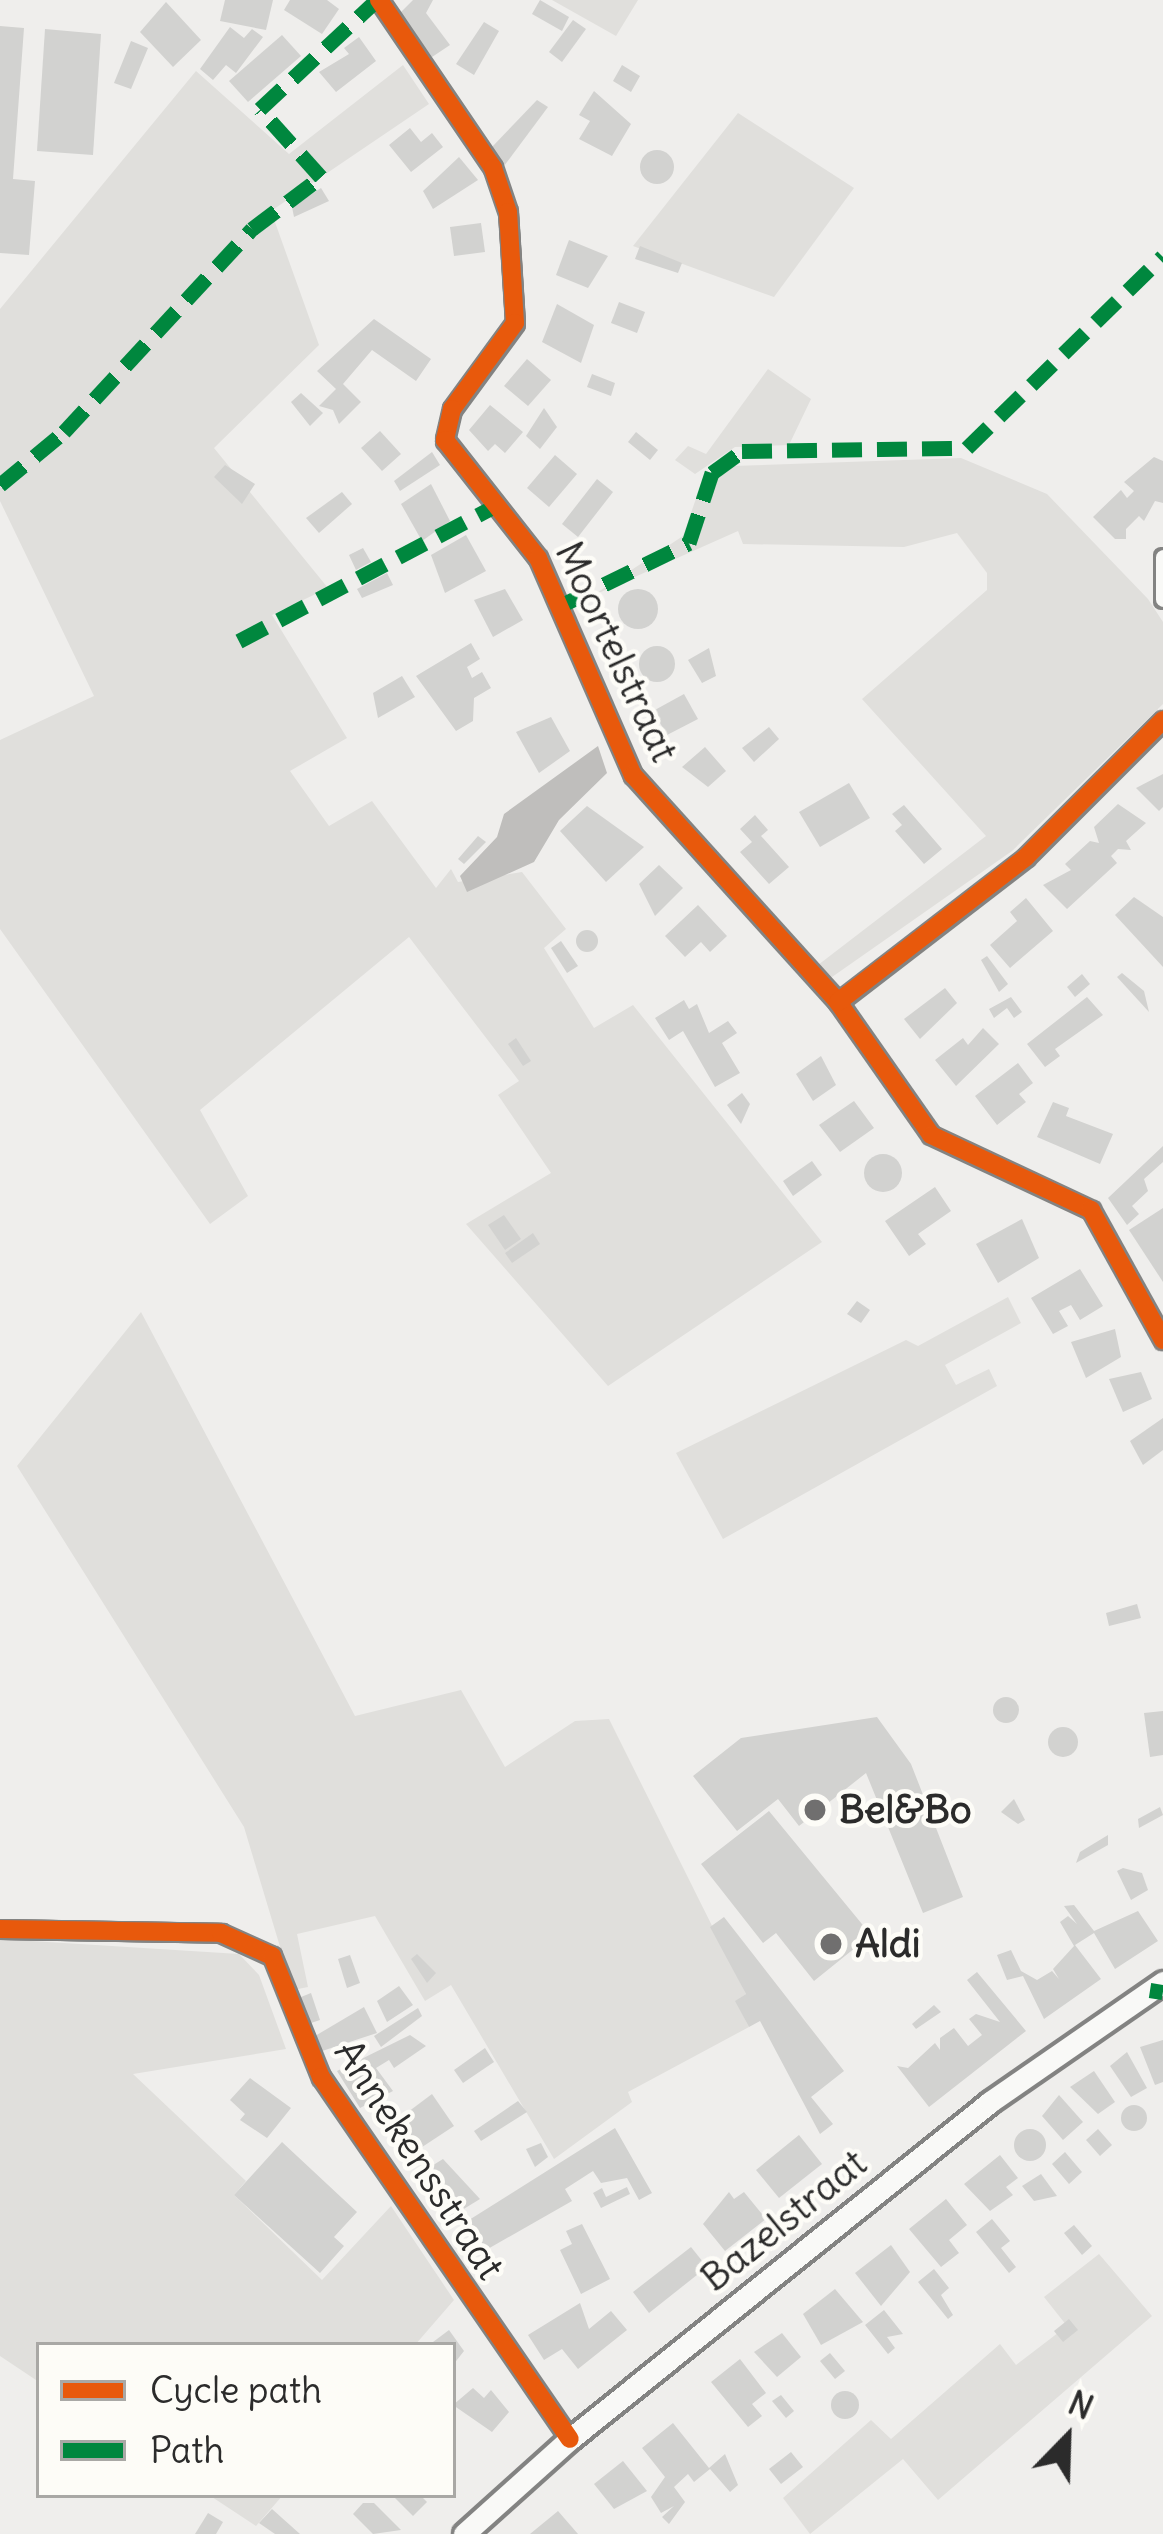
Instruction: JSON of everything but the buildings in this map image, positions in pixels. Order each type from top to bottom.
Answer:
[{"type":"main road","name":"Bazelstraat","points":[[464,2534],[570,2439],[1006,2090],[1163,1982]]},
{"type":"street","name":"Moortelstraat","points":[[379,0],[493,168],[508,212],[515,323],[446,418],[449,451],[525,536],[547,573],[633,775],[838,1002],[931,1136],[1091,1210],[1163,1340]]},
{"type":"street","points":[[1163,557],[1163,599]]},
{"type":"street","points":[[838,1002],[1025,857],[1163,720]]},
{"type":"street","name":"Annekensstraat","points":[[0,1929],[221,1933],[272,1956],[321,2078],[570,2439]]},
{"type":"shaded area","points":[[552,0],[638,0],[616,36]]},
{"type":"shaded area","points":[[403,65],[429,104],[271,211],[319,345],[214,448],[328,588],[272,615],[347,738],[290,771],[329,826],[372,801],[436,888],[451,869],[458,882],[522,872],[566,929],[544,948],[594,1028],[633,1005],[822,1242],[608,1386],[466,1224],[551,1173],[498,1095],[519,1081],[409,937],[200,1110],[248,1196],[210,1224],[0,929],[0,740],[94,696],[0,501],[0,309],[196,71],[289,154]]},
{"type":"shaded area","points":[[738,113],[854,188],[774,297],[633,246]]},
{"type":"shaded area","points":[[768,369],[811,399],[789,445],[735,447],[695,474],[675,460],[688,446],[706,454]]},
{"type":"shaded area","points":[[961,458],[1047,494],[1148,599],[1163,622],[1163,704],[1012,851],[832,977],[818,965],[986,836],[862,699],[987,590],[987,573],[957,533],[904,547],[743,544],[738,531],[592,596],[683,536],[699,490],[732,466]]},
{"type":"shaded area","points":[[598,746],[607,773],[559,820],[534,862],[467,892],[460,876],[497,837],[504,814]]},
{"type":"shaded area","points":[[1008,1297],[1021,1323],[945,1365],[956,1385],[989,1369],[997,1386],[723,1539],[676,1453],[906,1340],[918,1346]]},
{"type":"shaded area","points":[[141,1312],[355,1716],[461,1690],[505,1767],[575,1721],[609,1719],[746,1994],[736,2001],[749,2027],[628,2092],[632,2102],[554,2159],[451,1985],[425,2001],[375,1916],[297,1934],[308,1987],[293,1990],[244,1827],[17,1466]]},
{"type":"shaded area","points":[[0,1939],[239,1954],[259,1975],[286,2049],[133,2074],[246,2181],[234,2195],[322,2280],[391,2206],[454,2300],[418,2342],[36,2342],[36,2380],[0,2356]]},
{"type":"shaded area","points":[[1099,2254],[1152,2316],[938,2500],[903,2459],[810,2534],[783,2498],[871,2420],[891,2439],[1000,2344],[1016,2365],[1067,2326],[1044,2297]]},
{"type":"shaded area","points":[[214,2498],[280,2498],[256,2526]]},
{"type":"marked path","points":[[0,485],[64,432],[252,229],[321,177],[260,109],[377,0]]},
{"type":"marked path","points":[[564,604],[689,543],[712,473],[742,451],[967,448],[1163,256]]},
{"type":"marked path","points":[[239,641],[497,505]]},
{"type":"marked path","points":[[1150,1990],[1163,1992]]},
{"type":"cycle path","points":[[379,0],[493,168],[508,212],[515,323],[452,409],[445,440],[538,558],[633,775],[838,1002],[931,1135],[1091,1210],[1163,1340]]},
{"type":"cycle path","points":[[838,1002],[1026,857],[1163,720]]},
{"type":"cycle path","points":[[0,1929],[221,1933],[272,1956],[321,2077],[570,2439]]},
{"type":"place","name":"Bel&Bo","points":[[815,1810]]},
{"type":"place","name":"Aldi","points":[[831,1944]]}]
